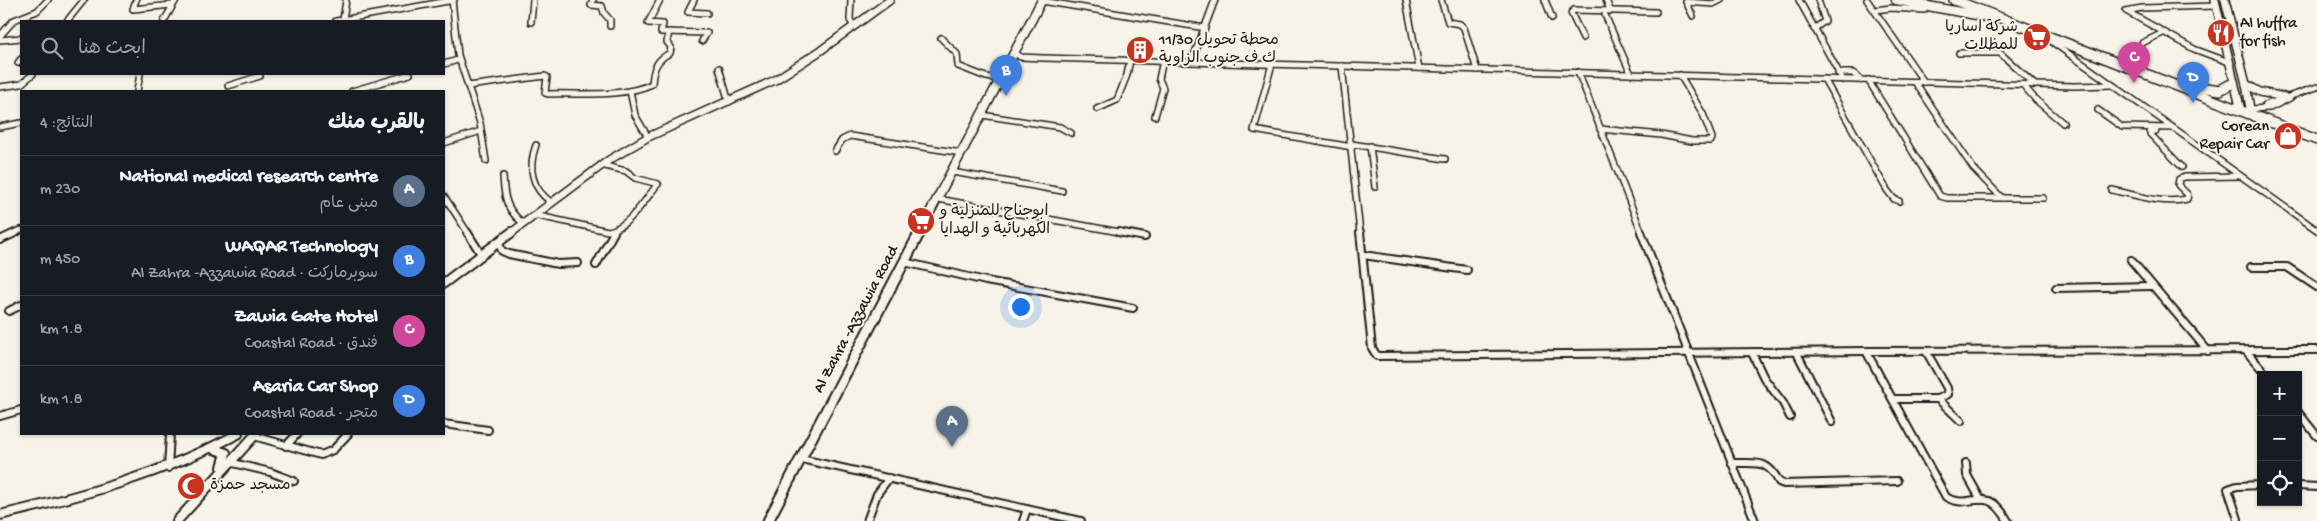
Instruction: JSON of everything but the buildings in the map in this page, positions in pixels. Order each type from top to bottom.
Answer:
[{"type":"highway","points":[[1954,0],[2245,110],[2317,135]]},
{"type":"highway","points":[[1969,0],[2193,86],[2317,140]]},
{"type":"highway","points":[[2193,86],[2220,90],[2229,88],[2233,83]]},
{"type":"main road","points":[[445,282],[601,165],[648,137],[766,85],[794,69],[890,0]]},
{"type":"main road","points":[[1896,0],[1975,14],[2029,28]]},
{"type":"main road","points":[[2226,0],[2246,84],[2245,110]]},
{"type":"main road","name":"Al Zahra -Azzawia Road","points":[[768,521],[1042,1]]},
{"type":"main road","points":[[2216,3],[2233,83],[2245,110]]},
{"type":"main road","points":[[2246,84],[2260,92],[2287,97]]},
{"type":"main road","points":[[228,459],[255,435]]},
{"type":"main road","points":[[0,514],[106,489],[168,468],[235,436],[242,438],[245,445]]},
{"type":"main road","points":[[177,521],[218,474],[228,459],[235,436]]},
{"type":"main road","points":[[211,448],[222,450],[228,459]]},
{"type":"street","points":[[0,36],[14,20],[37,11],[48,0]]},
{"type":"street","points":[[68,20],[84,0]]},
{"type":"street","points":[[136,0],[133,9],[172,6]]},
{"type":"street","points":[[165,20],[176,0]]},
{"type":"street","points":[[346,0],[343,20],[453,0],[458,60],[477,112],[486,144],[486,161]]},
{"type":"street","points":[[531,22],[533,0]]},
{"type":"street","points":[[593,0],[591,5],[602,6],[604,13],[610,20],[610,26]]},
{"type":"street","points":[[660,0],[647,22],[662,24],[660,31],[708,33],[702,41]]},
{"type":"street","points":[[694,0],[688,12],[706,13]]},
{"type":"street","points":[[851,0],[850,20],[854,26]]},
{"type":"street","points":[[1192,61],[1215,0]]},
{"type":"street","points":[[1406,0],[1419,68]]},
{"type":"street","points":[[1442,0],[1448,22],[1460,24],[1464,28],[1477,70]]},
{"type":"street","points":[[1545,0],[1552,18]]},
{"type":"street","points":[[1606,0],[1610,10]]},
{"type":"street","points":[[1693,16],[1686,2],[1713,4],[1721,0]]},
{"type":"street","points":[[1798,0],[1843,80]]},
{"type":"street","points":[[1814,29],[1825,21],[1818,0]]},
{"type":"street","points":[[1867,0],[1876,10],[1924,82]]},
{"type":"street","points":[[1042,1],[1205,28]]},
{"type":"street","points":[[2216,3],[2126,10],[2128,13],[2194,49],[2229,62]]},
{"type":"street","points":[[1876,10],[1891,8],[1924,10],[1928,7]]},
{"type":"street","points":[[1583,38],[1571,12],[1578,9],[1656,12]]},
{"type":"street","points":[[1605,15],[1631,74]]},
{"type":"street","points":[[468,86],[545,76],[546,93],[630,91],[652,85],[657,62],[660,58],[670,53],[671,47],[667,42],[670,32]]},
{"type":"street","points":[[2040,33],[2317,230]]},
{"type":"street","points":[[2142,43],[2163,33]]},
{"type":"street","points":[[0,40],[20,38]]},
{"type":"street","points":[[942,38],[957,54],[958,66],[986,77],[1001,79]]},
{"type":"street","points":[[2065,52],[2079,48]]},
{"type":"street","points":[[1015,52],[1020,57],[1030,58],[1163,60],[2095,87],[2112,85]]},
{"type":"street","points":[[1959,53],[2000,53],[2035,85]]},
{"type":"street","points":[[445,64],[458,60]]},
{"type":"street","points":[[1097,109],[1117,100],[1127,75],[1130,60]]},
{"type":"street","points":[[1155,116],[1163,88],[1159,79],[1163,60]]},
{"type":"street","points":[[1272,64],[1254,130],[1370,146],[1445,159]]},
{"type":"street","points":[[1342,66],[1352,145],[1372,348],[1374,354],[1380,357],[1866,351],[2317,350]]},
{"type":"street","points":[[719,68],[729,102]]},
{"type":"street","points":[[1578,72],[1755,521]]},
{"type":"street","points":[[1838,73],[1853,73],[1861,80]]},
{"type":"street","points":[[0,87],[21,84],[32,75]]},
{"type":"street","points":[[138,90],[140,75]]},
{"type":"street","points":[[355,90],[407,75]]},
{"type":"street","points":[[228,86],[260,76]]},
{"type":"street","points":[[1600,129],[1661,135],[1692,141],[1711,141],[1712,138],[1703,114],[1680,76]]},
{"type":"street","points":[[1824,79],[1887,190],[1894,199],[1899,201]]},
{"type":"street","points":[[1868,80],[1940,196],[1947,198],[2043,198]]},
{"type":"street","points":[[1915,82],[1972,168],[2003,198]]},
{"type":"street","points":[[2023,85],[2036,100],[2062,123]]},
{"type":"street","points":[[2245,110],[2273,106],[2287,97],[2317,87]]},
{"type":"street","points":[[630,91],[639,123],[648,137]]},
{"type":"street","points":[[2098,110],[2122,127],[2175,130]]},
{"type":"street","points":[[982,115],[1060,127],[1071,133]]},
{"type":"street","points":[[0,127],[20,123]]},
{"type":"street","points":[[2175,130],[2149,133],[2182,167]]},
{"type":"street","points":[[445,143],[481,131]]},
{"type":"street","points":[[835,152],[842,140],[850,136],[962,153]]},
{"type":"street","points":[[536,145],[531,155],[534,183],[544,198],[551,202]]},
{"type":"street","points":[[1370,146],[1375,187]]},
{"type":"street","points":[[534,215],[608,231],[615,230],[624,224],[658,184],[634,178],[626,171],[601,165]]},
{"type":"street","points":[[952,172],[1062,191]]},
{"type":"street","points":[[503,176],[504,199],[510,214],[523,223]]},
{"type":"street","points":[[2112,190],[2170,202],[2182,201],[2187,199],[2188,195],[2178,185],[2179,179],[2240,176]]},
{"type":"street","points":[[445,198],[481,254]]},
{"type":"street","points":[[938,199],[1145,237]]},
{"type":"street","points":[[0,240],[20,230]]},
{"type":"street","points":[[596,265],[615,230]]},
{"type":"street","points":[[498,241],[502,251],[509,254],[553,263],[578,263]]},
{"type":"street","points":[[1363,254],[1467,270]]},
{"type":"street","points":[[2131,260],[2208,351]]},
{"type":"street","points":[[904,262],[978,279],[1133,308]]},
{"type":"street","points":[[2251,266],[2290,266],[2317,287]]},
{"type":"street","points":[[2056,288],[2152,286]]},
{"type":"street","points":[[9,311],[20,305]]},
{"type":"street","points":[[1866,351],[1946,497],[1952,500],[1996,502],[2008,521]]},
{"type":"street","points":[[1893,399],[1938,399],[1948,391],[1926,351]]},
{"type":"street","points":[[2246,351],[2264,371]]},
{"type":"street","points":[[1752,353],[1764,378],[1783,403],[1790,417]]},
{"type":"street","points":[[1797,353],[1832,422]]},
{"type":"street","points":[[1938,399],[1961,421]]},
{"type":"street","points":[[0,416],[20,410]]},
{"type":"street","points":[[2301,416],[2317,436]]},
{"type":"street","points":[[445,424],[488,430]]},
{"type":"street","points":[[168,468],[170,435]]},
{"type":"street","points":[[255,435],[286,446],[321,455],[333,450],[347,435]]},
{"type":"street","points":[[286,446],[296,435]]},
{"type":"street","points":[[228,459],[270,472],[294,482]]},
{"type":"street","points":[[801,459],[1081,521]]},
{"type":"street","points":[[1732,463],[1767,465],[1773,470],[1779,482],[1784,484],[1897,481]]},
{"type":"street","points":[[1966,463],[1967,474],[1981,500]]},
{"type":"street","points":[[867,521],[877,494],[889,478]]},
{"type":"street","points":[[2238,519],[2228,489],[2237,486],[2257,485]]},
{"type":"street","points":[[2302,486],[2317,486]]},
{"type":"street","points":[[1023,521],[1027,509]]},
{"type":"place","name":"Al huffra for fish","points":[[2221,33]]},
{"type":"place","name":"شركة اساريا للمظلات","points":[[2037,37]]},
{"type":"place","name":"محطة تحويل 11/30 ك ف جنوب الزاوية","points":[[1140,50]]},
{"type":"place","name":"Zawia Gate Hotel","points":[[2134,83]]},
{"type":"place","name":"WAQAR Technology","points":[[1006,96]]},
{"type":"place","name":"Asaria Car Shop","points":[[2193,103]]},
{"type":"place","name":"Corean Repair Car","points":[[2288,136]]},
{"type":"place","name":"ابوجناح للمنزلية و الكهربائية و الهدايا","points":[[921,221]]},
{"type":"place","name":"National medical research centre","points":[[952,447]]},
{"type":"place","name":"مسجد حمزة","points":[[191,486]]}]
